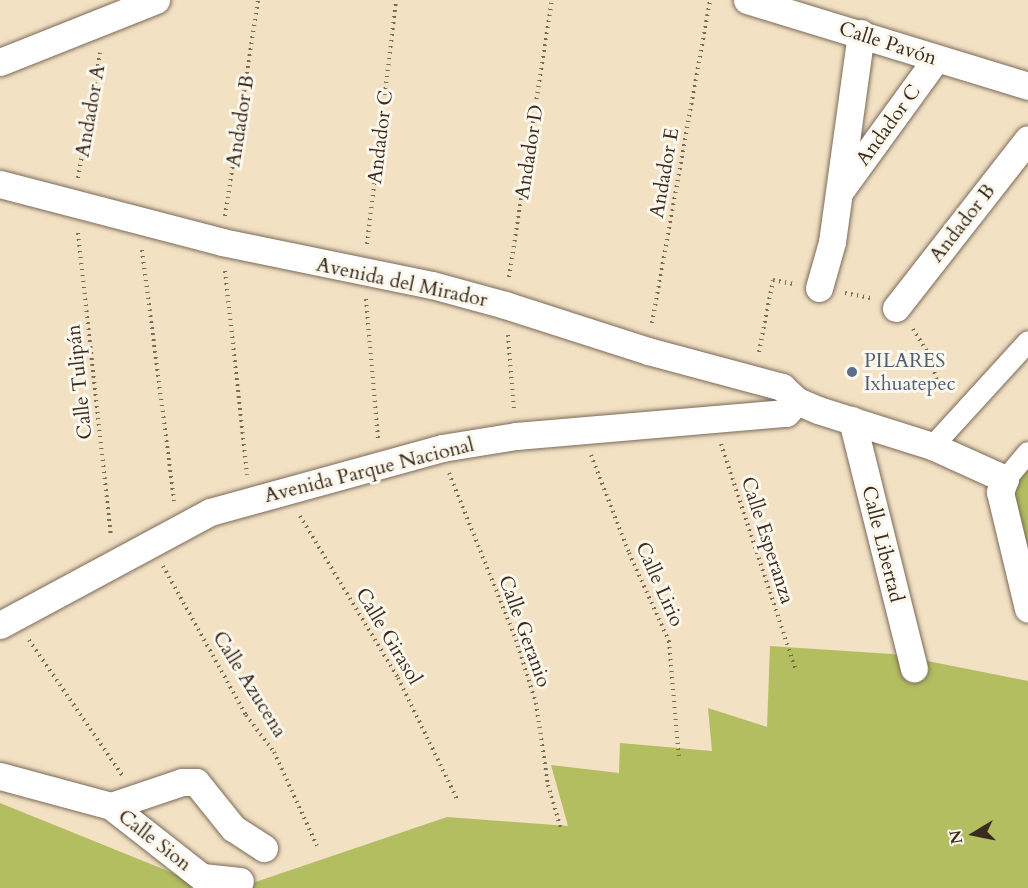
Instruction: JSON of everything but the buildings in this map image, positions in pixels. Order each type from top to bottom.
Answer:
[{"type":"street","points":[[0,62],[156,0]]},
{"type":"street","name":"Calle Pavón","points":[[747,0],[861,33],[936,59],[1028,86]]},
{"type":"street","points":[[819,288],[832,242],[861,33]]},
{"type":"street","name":"Andador C","points":[[839,192],[936,59]]},
{"type":"street","name":"Andador B","points":[[896,308],[1028,139]]},
{"type":"street","name":"Avenida del Mirador","points":[[0,184],[74,201],[222,242],[364,273],[432,285],[505,305],[648,351],[782,387],[796,401],[932,446],[1005,479]]},
{"type":"street","points":[[932,446],[1028,341]]},
{"type":"street","name":"Avenida Parque Nacional","points":[[7,621],[114,560],[210,512],[284,491],[442,448],[516,436],[786,413],[796,401]]},
{"type":"street","name":"Calle Libertad","points":[[852,420],[914,668]]},
{"type":"street","points":[[1028,452],[1005,479],[1000,492],[1028,609]]},
{"type":"street","name":"Calle Sion","points":[[0,776],[124,801],[202,877],[240,881]]},
{"type":"street","points":[[124,801],[196,782],[233,828],[264,848]]},
{"type":"path","name":"Andador B","points":[[222,242],[258,0]]},
{"type":"path","name":"Andador C","points":[[364,273],[396,0]]},
{"type":"path","name":"Andador D","points":[[505,305],[552,0]]},
{"type":"path","name":"Andador E","points":[[648,351],[710,0]]},
{"type":"path","name":"Andador A","points":[[74,201],[106,20]]},
{"type":"path","name":"Calle Tulipán","points":[[74,201],[114,560]]},
{"type":"path","points":[[137,218],[177,529]]},
{"type":"path","points":[[222,242],[250,501]]},
{"type":"path","points":[[364,273],[381,465]]},
{"type":"path","points":[[753,379],[772,280],[884,300],[896,308],[929,355],[938,384]]},
{"type":"path","points":[[505,305],[516,436]]},
{"type":"path","name":"Calle Esperanza","points":[[712,418],[796,671]]},
{"type":"path","name":"Calle Lirio","points":[[580,430],[628,553],[669,641],[680,759]]},
{"type":"path","name":"Calle Geranio","points":[[442,448],[455,493],[516,640],[536,704],[548,785],[561,829]]},
{"type":"path","name":"Calle Girasol","points":[[284,491],[398,678],[458,801]]},
{"type":"path","name":"Calle Azucena","points":[[150,542],[246,715],[274,752],[317,846]]},
{"type":"path","points":[[7,621],[124,801]]},
{"type":"green space","points":[[1028,456],[1028,577],[1006,488]]},
{"type":"green space","points":[[770,646],[892,654],[1028,681],[1028,888],[238,888],[447,817],[568,826],[551,765],[619,773],[620,743],[712,751],[708,708],[767,727]]},
{"type":"green space","points":[[0,803],[210,888],[0,888]]},
{"type":"place","name":"PILARES Ixhuatepec","points":[[852,372]]}]
